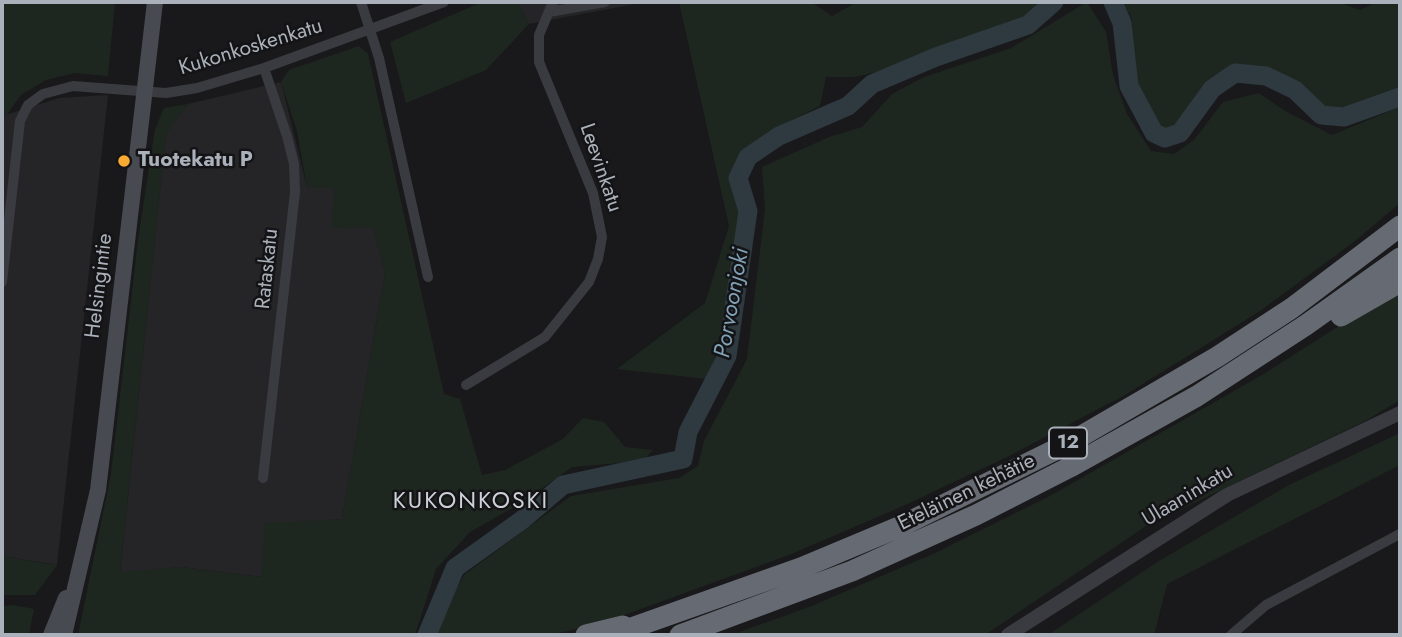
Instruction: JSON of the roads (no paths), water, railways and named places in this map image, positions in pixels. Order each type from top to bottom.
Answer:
[{"type":"highway","name":"Eteläinen kehätie","points":[[611,635],[706,604],[900,527],[1071,442],[1238,343],[1312,294],[1400,226]]},
{"type":"highway","name":"Eteläinen kehätie","points":[[682,635],[905,548],[1070,467],[1197,396],[1306,325],[1400,258]]},
{"type":"highway","points":[[1070,467],[1175,412],[1400,282]]},
{"type":"highway","points":[[586,635],[706,604]]},
{"type":"main road","name":"Helsingintie","points":[[65,635],[98,490],[155,2]]},
{"type":"main road","name":"Helsingintie","points":[[51,635],[79,574]]},
{"type":"street","points":[[361,2],[371,30],[428,277]]},
{"type":"street","name":"Kukonkoskenkatu","points":[[2,282],[20,121],[28,105],[43,94],[73,86],[166,93],[197,88],[264,68],[444,2]]},
{"type":"street","points":[[551,7],[606,2]]},
{"type":"street","name":"Leevinkatu","points":[[466,385],[545,337],[590,282],[602,237],[593,193],[539,62],[539,35],[551,7]]},
{"type":"street","name":"Rataskatu","points":[[263,478],[295,192],[294,164],[287,136],[264,68]]},
{"type":"street","name":"Ulaaninkatu","points":[[1008,635],[1227,495],[1400,413]]},
{"type":"street","points":[[1231,635],[1266,605],[1400,534]]},
{"type":"waterway","name":"Porvoonjoki","points":[[427,635],[455,568],[522,520],[563,485],[683,459],[688,432],[727,356],[748,211],[738,178],[748,157],[779,136],[848,106],[872,84],[936,57],[1028,25],[1054,2]]},
{"type":"waterway","name":"Porvoonjoki","points":[[1113,2],[1122,23],[1129,86],[1154,133],[1165,138],[1180,133],[1212,89],[1235,73],[1266,76],[1295,90],[1321,115],[1344,117],[1400,97]]},
{"type":"place","name":"Tuotekatu P","points":[[124,161]]},
{"type":"district","name":"KUKONKOSKI","points":[[471,502]]}]
